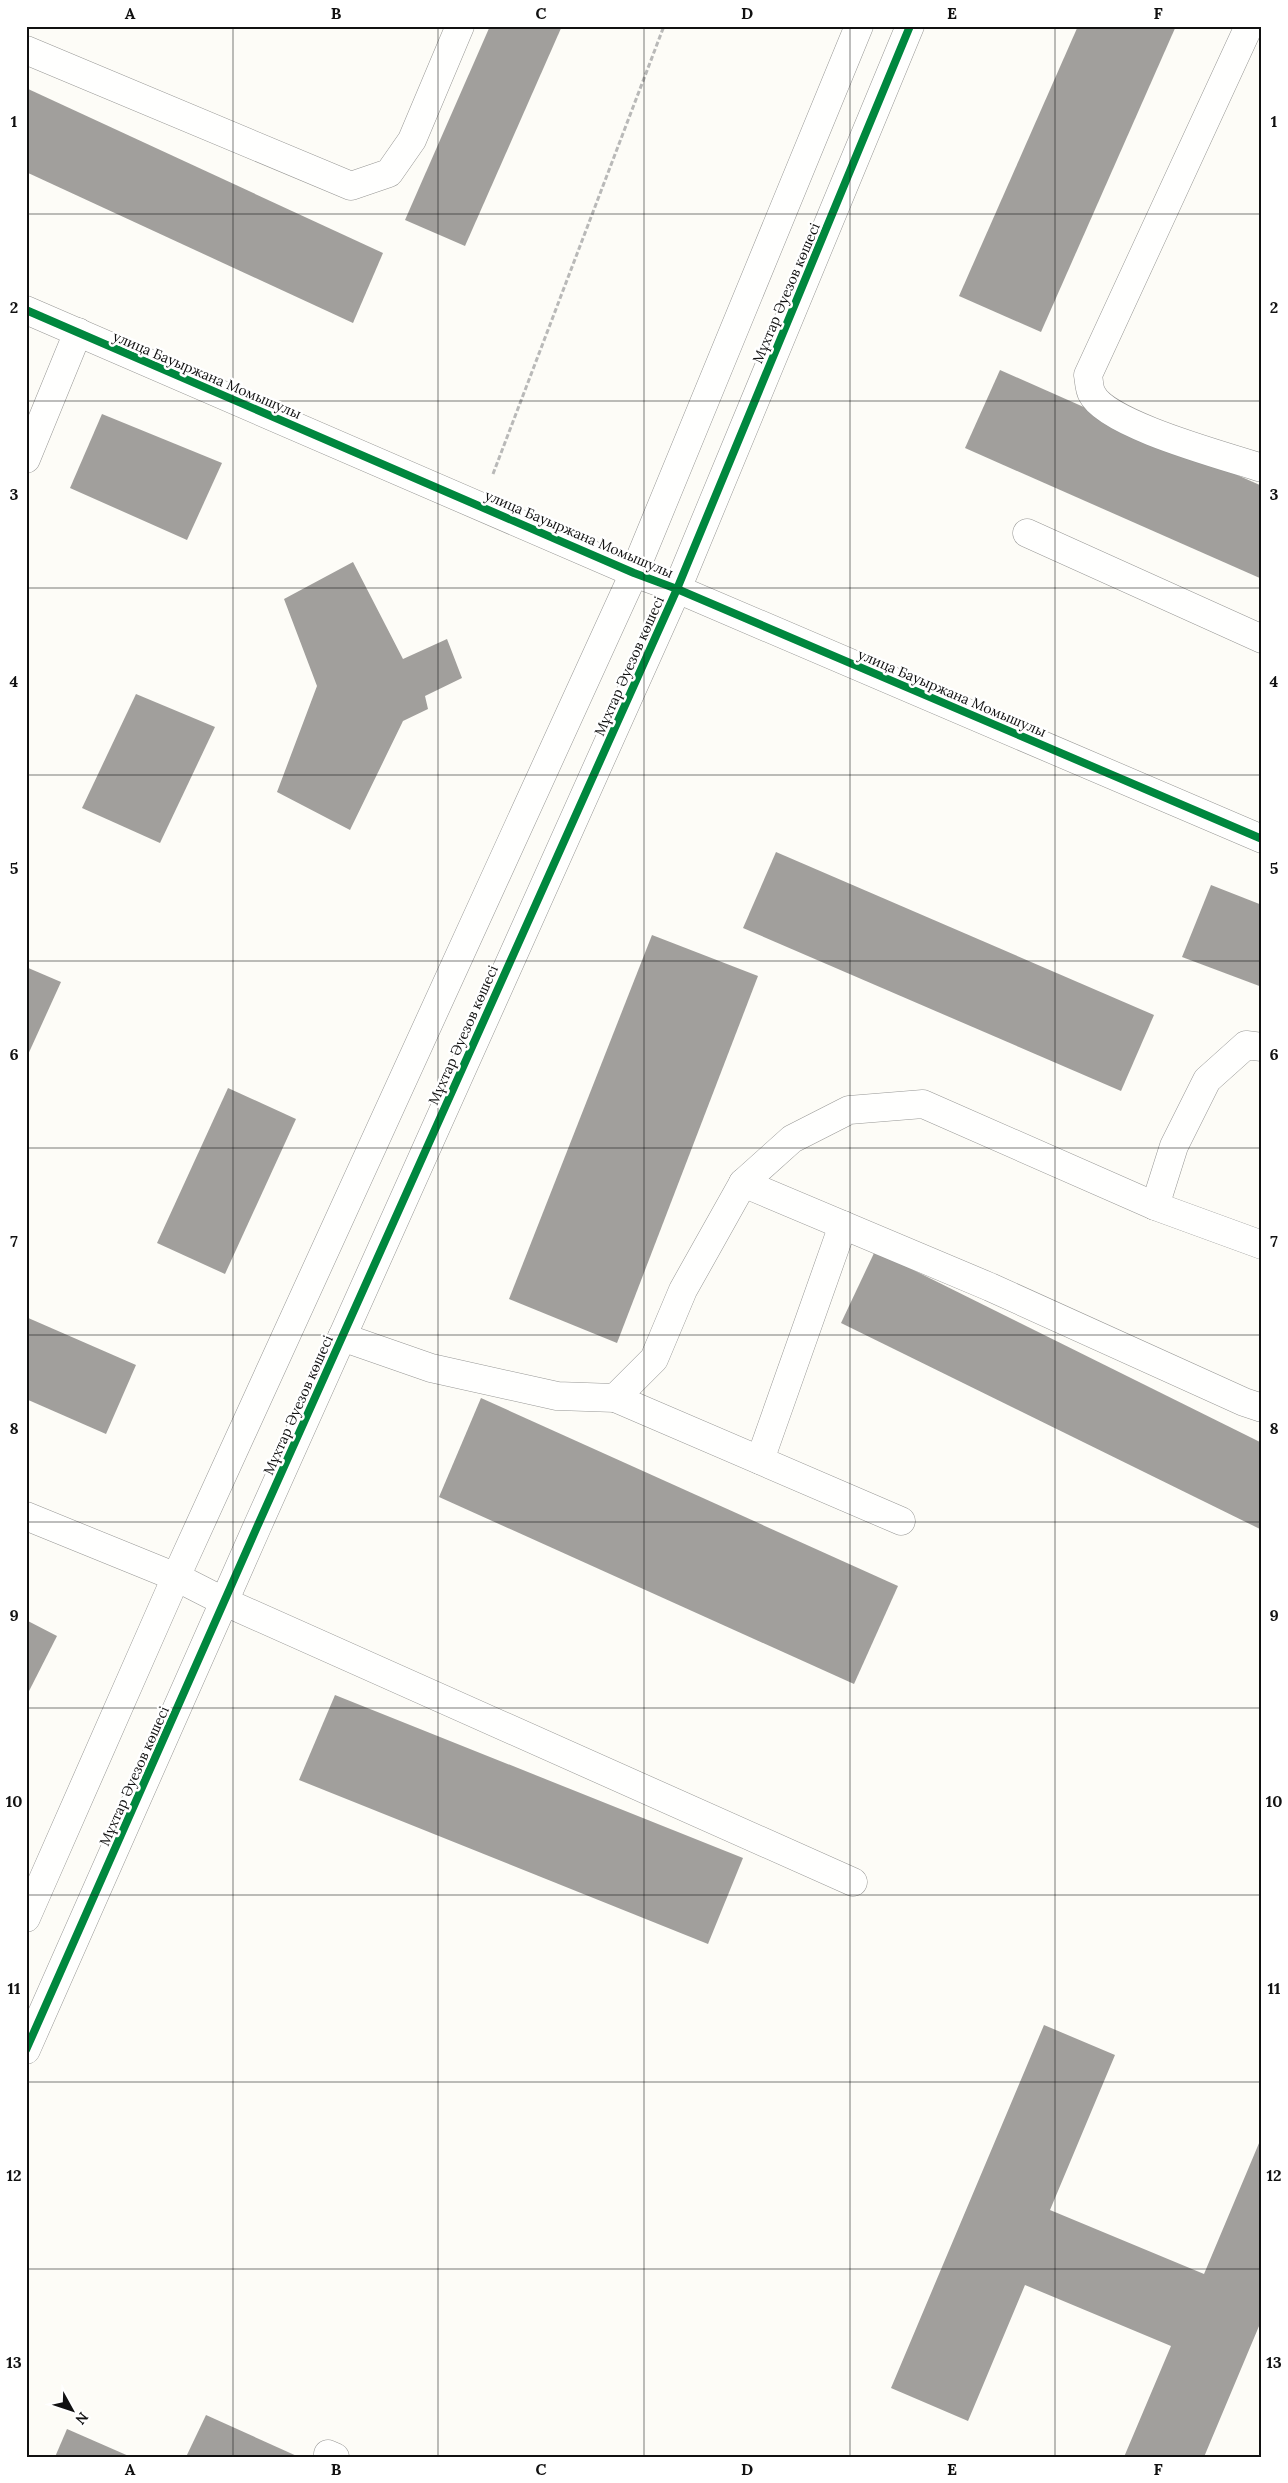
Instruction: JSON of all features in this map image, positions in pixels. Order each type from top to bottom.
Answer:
[{"type":"street","points":[[26,50],[351,186],[389,173],[412,140],[460,26]]},
{"type":"street","points":[[26,1918],[176,1577],[634,573],[859,26]]},
{"type":"street","name":"Мұхтар Әуезов көшесі","points":[[26,2050],[342,1337],[677,589],[910,26]]},
{"type":"street","points":[[1249,26],[1088,375],[1092,394],[1109,412],[1136,425],[1262,468]]},
{"type":"street","name":"улица Бауыржана Момышулы","points":[[26,310],[634,573],[677,589],[1260,831]]},
{"type":"street","points":[[26,459],[78,332]]},
{"type":"street","points":[[1027,533],[1262,638]]},
{"type":"street","points":[[1154,1206],[1174,1146],[1207,1080],[1246,1045],[1262,1047]]},
{"type":"street","points":[[615,1398],[654,1359],[683,1290],[743,1183],[792,1138],[848,1110],[923,1104],[1154,1206],[1262,1246]]},
{"type":"street","points":[[743,1183],[990,1287],[1244,1402],[1262,1408]]},
{"type":"street","points":[[760,1460],[843,1225]]},
{"type":"street","points":[[342,1337],[431,1368],[557,1396],[615,1398],[901,1521]]},
{"type":"street","points":[[26,1516],[176,1577],[225,1602],[854,1882]]},
{"type":"path","points":[[481,507],[664,26]]},
{"type":"building","points":[[490,26],[562,26],[465,246],[405,220]]},
{"type":"building","points":[[1078,26],[1176,26],[1041,332],[959,296]]},
{"type":"building","points":[[26,88],[383,253],[353,323],[26,172]]},
{"type":"building","points":[[1000,370],[1262,486],[1262,579],[965,448]]},
{"type":"building","points":[[102,414],[222,463],[187,540],[70,488]]},
{"type":"building","points":[[353,562],[403,659],[447,639],[462,678],[425,696],[428,709],[403,721],[350,830],[277,792],[317,686],[284,599]]},
{"type":"building","points":[[136,694],[215,727],[160,843],[82,808]]},
{"type":"building","points":[[776,852],[1154,1015],[1121,1091],[743,928]]},
{"type":"building","points":[[1211,885],[1262,905],[1262,987],[1182,957]]},
{"type":"building","points":[[652,935],[758,976],[617,1343],[509,1299]]},
{"type":"building","points":[[26,967],[61,982],[26,1059]]},
{"type":"building","points":[[228,1088],[296,1119],[225,1274],[157,1243]]},
{"type":"building","points":[[875,1251],[1262,1443],[1262,1530],[841,1323]]},
{"type":"building","points":[[26,1317],[136,1365],[106,1434],[26,1399]]},
{"type":"building","points":[[481,1398],[898,1586],[854,1684],[439,1497]]},
{"type":"building","points":[[26,1620],[57,1636],[26,1697]]},
{"type":"building","points":[[335,1695],[743,1858],[708,1944],[299,1780]]},
{"type":"building","points":[[1044,2025],[1115,2055],[1050,2210],[1204,2274],[1262,2136],[1262,2319],[1204,2457],[1124,2457],[1171,2346],[1025,2285],[968,2421],[891,2388]]},
{"type":"building","points":[[206,2415],[299,2457],[186,2457]]},
{"type":"building","points":[[67,2429],[131,2457],[55,2457]]},
{"type":"cycle path","points":[[26,2050],[257,1527],[677,589],[910,26]]},
{"type":"cycle path","points":[[26,310],[634,573],[677,589],[1262,839]]}]
